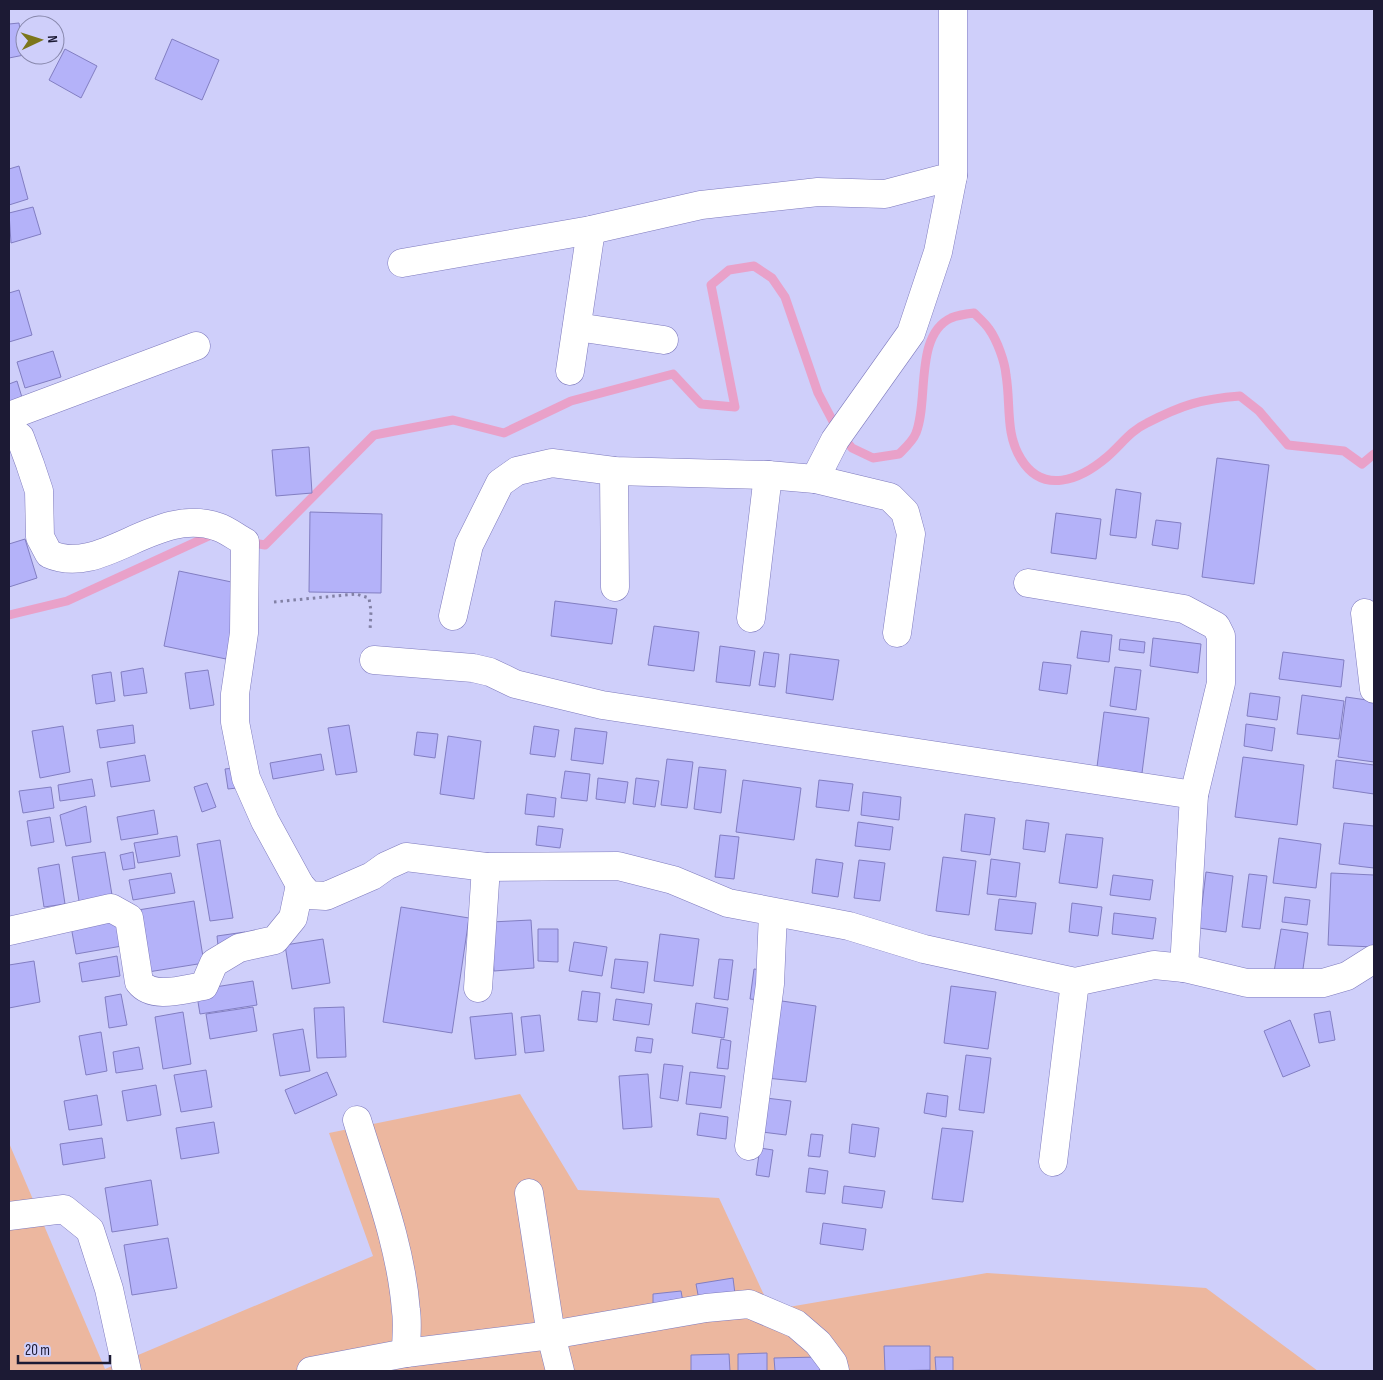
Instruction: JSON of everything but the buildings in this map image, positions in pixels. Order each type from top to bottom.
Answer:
[{"type":"street","points":[[815,479],[835,440],[911,333],[938,252],[953,176],[953,9]]},
{"type":"street","points":[[402,263],[591,230],[701,205],[818,192],[885,194],[953,176]]},
{"type":"street","points":[[570,371],[591,230]]},
{"type":"street","points":[[577,327],[664,340]]},
{"type":"street","points":[[9,416],[196,346]]},
{"type":"street","points":[[9,428],[20,437],[39,491],[40,537],[49,554],[62,560],[105,552],[159,528],[181,522],[218,527],[245,542],[244,633],[235,694],[235,722],[246,778],[265,821],[300,885],[309,896],[326,896],[372,876],[386,866],[406,857],[486,867],[618,866],[673,880],[728,903],[849,926],[924,949],[1075,982],[1154,965],[1184,968],[1247,983],[1323,983],[1347,976],[1374,959]]},
{"type":"street","points":[[453,616],[469,545],[500,483],[517,472],[552,463],[614,471],[768,475],[815,479],[890,497],[905,512],[911,534],[897,633]]},
{"type":"street","points":[[614,471],[615,587]]},
{"type":"street","points":[[751,618],[768,475]]},
{"type":"street","points":[[1028,583],[1184,609],[1216,626],[1222,636],[1221,683],[1194,795],[1184,968]]},
{"type":"street","points":[[1365,612],[1374,689]]},
{"type":"street","points":[[374,660],[473,668],[490,672],[515,684],[602,705],[1194,795]]},
{"type":"street","points":[[478,988],[486,867]]},
{"type":"street","points":[[9,931],[111,908],[129,918],[139,982],[144,988],[164,992],[204,986],[214,963],[239,948],[275,940],[293,918],[300,885]]},
{"type":"street","points":[[749,1146],[770,984],[773,913]]},
{"type":"street","points":[[1053,1162],[1075,982]]},
{"type":"street","points":[[357,1120],[378,1179],[394,1244],[406,1310],[406,1353]]},
{"type":"street","points":[[529,1193],[552,1335],[560,1371]]},
{"type":"street","points":[[9,1216],[64,1209],[90,1230],[109,1289],[127,1371]]},
{"type":"street","points":[[311,1371],[406,1353],[552,1335],[706,1308],[749,1304],[796,1324],[818,1343],[833,1362],[835,1371]]},
{"type":"path","points":[[244,605],[356,594],[369,598],[371,611],[369,640],[374,660]]},
{"type":"shaded area","points":[[520,1094],[578,1190],[719,1198],[771,1310],[987,1273],[1206,1288],[1318,1371],[9,1371],[9,1143],[105,1369],[373,1256],[329,1133]]},
{"type":"waterway","points":[[247,542],[265,545],[374,435],[453,420],[504,433],[571,401],[673,374],[701,404],[735,407],[711,285],[729,270],[754,266],[772,278],[785,297],[818,393],[838,431],[852,448],[873,458],[899,454],[913,439],[920,420],[927,353],[932,339],[939,327],[951,318],[974,313],[986,325],[998,345],[1005,370],[1009,418],[1016,449],[1030,470],[1040,477],[1051,480],[1074,477],[1107,457],[1141,426],[1159,417],[1182,407],[1203,401],[1240,396],[1259,411],[1288,445],[1344,451],[1362,464],[1374,454]]},
{"type":"waterway","points":[[9,615],[67,601],[211,535],[214,536]]}]
